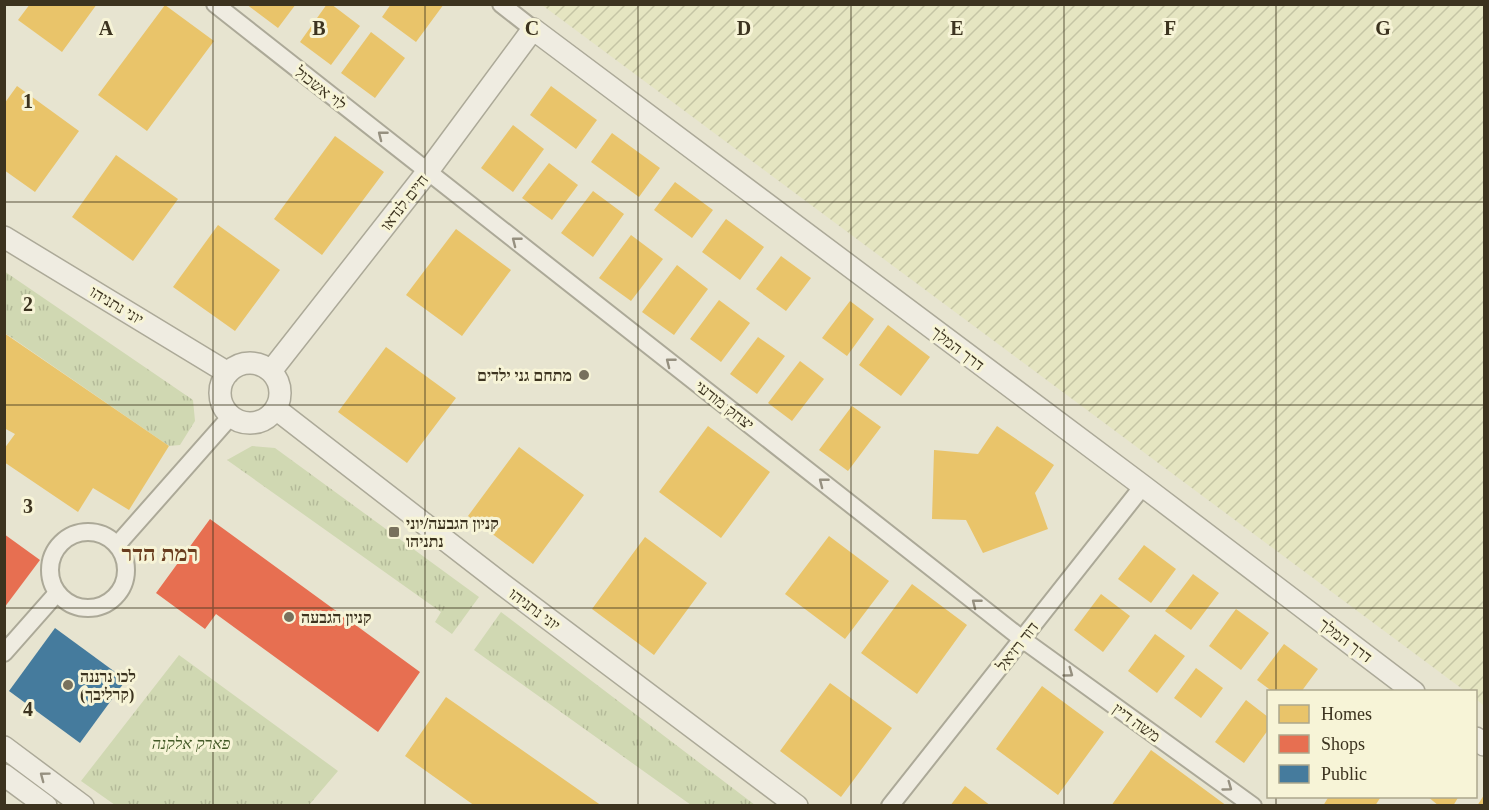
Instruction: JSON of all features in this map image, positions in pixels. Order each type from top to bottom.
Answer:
[{"type":"street","name":"לוי אשכול","points":[[215,4],[428,171]]},
{"type":"street","name":"דרך המלך","points":[[501,4],[1411,690]]},
{"type":"street","name":"חיים לנדאו","points":[[271,371],[428,171],[533,29]]},
{"type":"street","name":"יצחק מודעי","points":[[428,171],[1022,639]]},
{"type":"street","name":"יוני נתניהו","points":[[4,237],[228,373]]},
{"type":"street","points":[[252,363],[271,371],[280,389],[276,409],[261,421],[250,423],[231,416],[222,402],[220,392],[228,373],[232,369],[252,363]]},
{"type":"street","name":"יוני נתניהו","points":[[276,409],[502,585],[797,806]]},
{"type":"street","points":[[117,545],[231,416]]},
{"type":"street","name":"דוד רזיאל","points":[[890,806],[1143,486]]},
{"type":"street","points":[[77,533],[99,533],[109,537],[117,545],[123,554],[126,576],[123,587],[115,598],[92,609],[79,608],[67,602],[57,593],[50,570],[52,558],[57,547],[66,539],[77,533]]},
{"type":"street","points":[[4,653],[57,593]]},
{"type":"street","name":"משה דיין","points":[[1022,639],[1253,806]]},
{"type":"street","points":[[4,747],[83,806]]},
{"type":"street","points":[[4,776],[46,806]]},
{"type":"green space","points":[[542,5],[1484,5],[1484,706],[1477,700],[1477,690],[1464,690]]},
{"type":"green space","points":[[4,271],[193,400],[195,421],[180,445],[169,446],[5,333]]},
{"type":"green space","points":[[252,446],[275,448],[479,597],[452,634],[435,622],[441,612],[227,460]]},
{"type":"green space","points":[[501,612],[755,805],[691,805],[474,650]]},
{"type":"green space","name":"פארק אלקנה","points":[[179,655],[338,771],[309,805],[115,805],[81,781]]},
{"type":"building: Homes","points":[[30,4],[97,4],[62,52],[18,20]]},
{"type":"building: Homes","points":[[246,4],[296,4],[278,28]]},
{"type":"building: Homes","points":[[327,4],[331,4],[360,26],[331,65],[300,42]]},
{"type":"building: Homes","points":[[391,4],[444,4],[416,42],[382,17]]},
{"type":"building: Homes","points":[[165,5],[214,41],[147,131],[98,95]]},
{"type":"building: Homes","points":[[371,32],[405,58],[375,98],[341,73]]},
{"type":"building: Homes","points":[[17,86],[79,131],[35,192],[4,170],[4,104]]},
{"type":"building: Homes","points":[[551,86],[597,120],[576,149],[530,115]]},
{"type":"building: Homes","points":[[513,125],[544,149],[513,192],[481,168]]},
{"type":"building: Homes","points":[[612,133],[660,168],[639,197],[591,162]]},
{"type":"building: Homes","points":[[335,136],[384,172],[322,255],[274,219]]},
{"type":"building: Homes","points":[[116,155],[178,199],[133,261],[72,217]]},
{"type":"building: Homes","points":[[549,163],[578,185],[552,220],[522,198]]},
{"type":"building: Homes","points":[[675,182],[713,210],[692,238],[654,210]]},
{"type":"building: Homes","points":[[593,191],[624,214],[593,257],[561,233]]},
{"type":"building: Homes","points":[[726,219],[764,247],[740,280],[702,252]]},
{"type":"building: Homes","points":[[218,225],[280,270],[235,331],[173,287]]},
{"type":"building: Homes","points":[[456,229],[511,270],[462,336],[406,295]]},
{"type":"building: Homes","points":[[631,235],[663,259],[631,301],[599,278]]},
{"type":"building: Homes","points":[[781,256],[811,278],[786,311],[756,289]]},
{"type":"building: Homes","points":[[677,265],[708,289],[674,335],[642,312]]},
{"type":"building: Homes","points":[[719,300],[750,323],[721,362],[690,339]]},
{"type":"building: Homes","points":[[850,301],[874,319],[847,356],[822,338]]},
{"type":"building: Homes","points":[[888,325],[930,357],[901,396],[859,365]]},
{"type":"building: Homes","points":[[4,333],[169,446],[129,510],[93,488],[78,512],[4,462],[4,449],[15,434],[4,428]]},
{"type":"building: Homes","points":[[758,337],[785,356],[757,394],[730,374]]},
{"type":"building: Homes","points":[[386,347],[456,398],[407,463],[338,412]]},
{"type":"building: Homes","points":[[800,361],[824,379],[792,421],[768,403]]},
{"type":"building: Homes","points":[[852,406],[881,427],[848,471],[819,450]]},
{"type":"building: Homes","points":[[708,426],[770,472],[721,538],[659,492]]},
{"type":"building: Homes","points":[[997,426],[1054,465],[1035,493],[1048,529],[983,553],[966,520],[932,519],[934,450],[978,454]]},
{"type":"building: Homes","points":[[519,447],[584,495],[533,564],[468,516]]},
{"type":"building: Homes","points":[[829,536],[889,581],[845,639],[785,594]]},
{"type":"building: Homes","points":[[645,537],[707,583],[654,655],[592,609]]},
{"type":"building: Homes","points":[[1144,545],[1176,569],[1151,603],[1118,579]]},
{"type":"building: Homes","points":[[1193,574],[1219,593],[1191,630],[1165,611]]},
{"type":"building: Homes","points":[[912,584],[967,625],[917,694],[861,653]]},
{"type":"building: Homes","points":[[1101,594],[1130,616],[1103,652],[1074,630]]},
{"type":"building: Homes","points":[[1236,609],[1269,633],[1241,670],[1209,646]]},
{"type":"building: Homes","points":[[1155,634],[1185,656],[1157,693],[1128,671]]},
{"type":"building: Homes","points":[[1284,644],[1318,669],[1302,690],[1270,690],[1257,680]]},
{"type":"building: Homes","points":[[1196,668],[1223,688],[1201,718],[1174,698]]},
{"type":"building: Homes","points":[[830,683],[892,728],[841,797],[780,751]]},
{"type":"building: Homes","points":[[1042,686],[1104,732],[1058,795],[996,749]]},
{"type":"building: Homes","points":[[446,697],[602,806],[475,806],[405,756]]},
{"type":"building: Homes","points":[[1246,700],[1267,716],[1267,731],[1244,763],[1215,742]]},
{"type":"building: Homes","points":[[1151,750],[1227,806],[1111,806]]},
{"type":"building: Homes","points":[[965,786],[991,806],[950,806]]},
{"type":"building: Homes","points":[[1484,795],[1484,806],[1477,806]]},
{"type":"building: Homes","points":[[1328,798],[1380,798],[1375,806],[1323,806]]},
{"type":"building: Homes","points":[[1429,798],[1458,798],[1453,806],[1439,806]]},
{"type":"building: Shops","points":[[210,519],[420,672],[378,732],[216,614],[205,629],[156,593]]},
{"type":"building: Shops","points":[[4,534],[40,560],[4,608]]},
{"type":"building: Public","name":"לכו נרננה (קרליבך)","points":[[55,628],[126,680],[80,743],[9,691]]},
{"type":"place","name":"מתחם גני ילדים","points":[[584,375]]},
{"type":"place","name":"קניון הגבעה/יוני נתניהו","points":[[394,532]]},
{"type":"place","name":"קניון הגבעה","points":[[289,617]]},
{"type":"place","name":"לכו נרננה (קרליבך)","points":[[68,685]]},
{"type":"district","name":"רמת הדר","points":[[160,553]]}]
